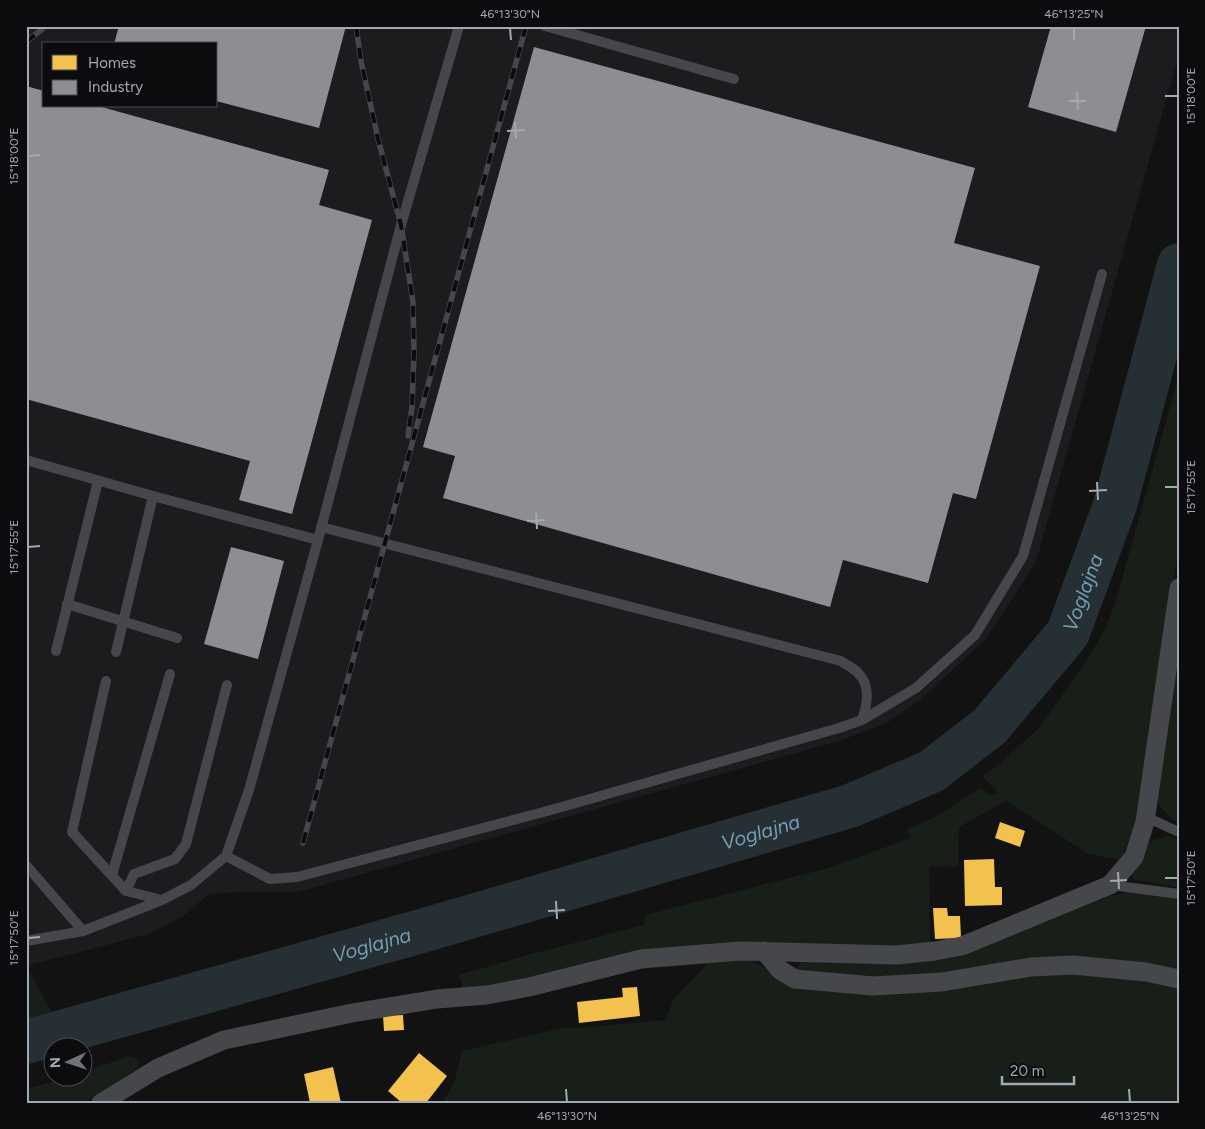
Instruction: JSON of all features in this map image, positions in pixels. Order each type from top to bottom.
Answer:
[{"type":"street","points":[[101,1103],[158,1068],[224,1040],[352,1013],[437,999],[487,995],[529,987],[641,959],[740,951],[897,955],[935,951],[962,946],[1110,885],[1134,857],[1146,817],[1179,588]]},
{"type":"street","points":[[764,951],[780,970],[804,981],[873,986],[942,982],[1031,967],[1073,964],[1146,972],[1179,980]]},
{"type":"lane","points":[[26,941],[83,931],[162,900],[191,885],[226,856],[249,790],[402,224],[459,26]]},
{"type":"lane","points":[[545,26],[734,79]]},
{"type":"lane","points":[[226,856],[270,879],[297,877],[551,810],[862,720],[916,688],[975,635],[1023,556],[1102,274]]},
{"type":"lane","points":[[26,460],[318,540]]},
{"type":"lane","points":[[56,651],[98,480]]},
{"type":"lane","points":[[116,652],[152,496]]},
{"type":"lane","points":[[321,527],[841,661],[860,674],[866,688],[867,704],[862,720]]},
{"type":"lane","points":[[67,604],[177,638]]},
{"type":"lane","points":[[112,875],[170,674]]},
{"type":"lane","points":[[106,681],[72,832],[126,891],[162,900]]},
{"type":"lane","points":[[126,891],[134,874],[175,859],[186,844],[227,686]]},
{"type":"lane","points":[[1146,817],[1179,832]]},
{"type":"lane","points":[[26,865],[83,931]]},
{"type":"lane","points":[[1110,885],[1179,894]]},
{"type":"shaded area","points":[[26,26],[1179,26],[1179,54],[1036,562],[985,640],[921,699],[887,723],[839,741],[298,892],[209,894],[183,916],[149,934],[26,966]]},
{"type":"shaded area","points":[[1179,375],[1179,553],[1171,591],[1141,798],[1133,833],[1121,860],[1089,854],[1006,801],[959,827],[958,866],[929,867],[930,948],[739,946],[464,993],[459,975],[644,925],[645,915],[825,869],[911,838],[907,829],[934,818],[979,788],[992,796],[997,792],[982,776],[996,767],[1039,728],[1089,657],[1106,627],[1115,604]]},
{"type":"shaded area","points":[[1179,633],[1179,823],[1170,818],[1157,802]]},
{"type":"shaded area","points":[[1168,836],[1179,840],[1179,888],[1133,879],[1130,871],[1147,842]]},
{"type":"shaded area","points":[[1126,893],[1179,899],[1179,974],[986,969],[874,982],[798,973],[797,968],[801,962],[934,960],[963,956],[1110,896]]},
{"type":"shaded area","points":[[746,958],[791,982],[1074,969],[1179,984],[1179,1103],[442,1103],[454,1083],[462,1051],[566,1027],[578,1028],[666,1020],[673,1000],[711,960]]},
{"type":"shaded area","points":[[31,973],[52,1014],[26,1021],[26,974]]},
{"type":"shaded area","points":[[131,1056],[138,1059],[137,1069],[84,1103],[26,1103],[26,1089],[42,1085],[92,1086],[92,1069]]},
{"type":"building: Homes","points":[[1000,822],[1025,831],[1020,847],[995,838]]},
{"type":"building: Homes","points":[[994,859],[995,887],[1002,887],[1002,905],[965,906],[964,860]]},
{"type":"building: Homes","points":[[933,908],[947,908],[948,916],[960,916],[961,938],[935,939]]},
{"type":"building: Homes","points":[[637,987],[640,1016],[579,1023],[577,1002],[623,997],[622,988]]},
{"type":"building: Homes","points":[[403,1015],[404,1030],[384,1031],[383,1016]]},
{"type":"building: Homes","points":[[419,1053],[447,1076],[426,1103],[402,1103],[388,1091]]},
{"type":"building: Homes","points":[[333,1067],[341,1103],[310,1103],[304,1074]]},
{"type":"building: Industry","points":[[119,26],[346,26],[319,128],[218,102],[218,42],[115,42]]},
{"type":"building: Industry","points":[[1051,26],[1146,26],[1116,132],[1028,107]]},
{"type":"building: Industry","points":[[534,47],[975,168],[954,243],[1040,266],[976,499],[953,493],[928,583],[843,560],[830,607],[443,498],[455,456],[423,447]]},
{"type":"building: Industry","points":[[26,86],[42,90],[42,108],[105,108],[329,170],[319,205],[372,220],[292,514],[239,500],[250,461],[26,399]]},
{"type":"building: Industry","points":[[231,547],[284,561],[258,659],[204,644]]},
{"type":"waterway","name":"Voglajna","points":[[26,1042],[418,932],[850,806],[932,771],[990,726],[1068,633],[1115,505],[1179,265]]},
{"type":"railway","points":[[26,42],[46,26]]},
{"type":"railway","points":[[356,26],[361,61],[378,139],[401,225],[413,302],[412,407],[408,436]]},
{"type":"railway","points":[[303,843],[526,26]]}]
